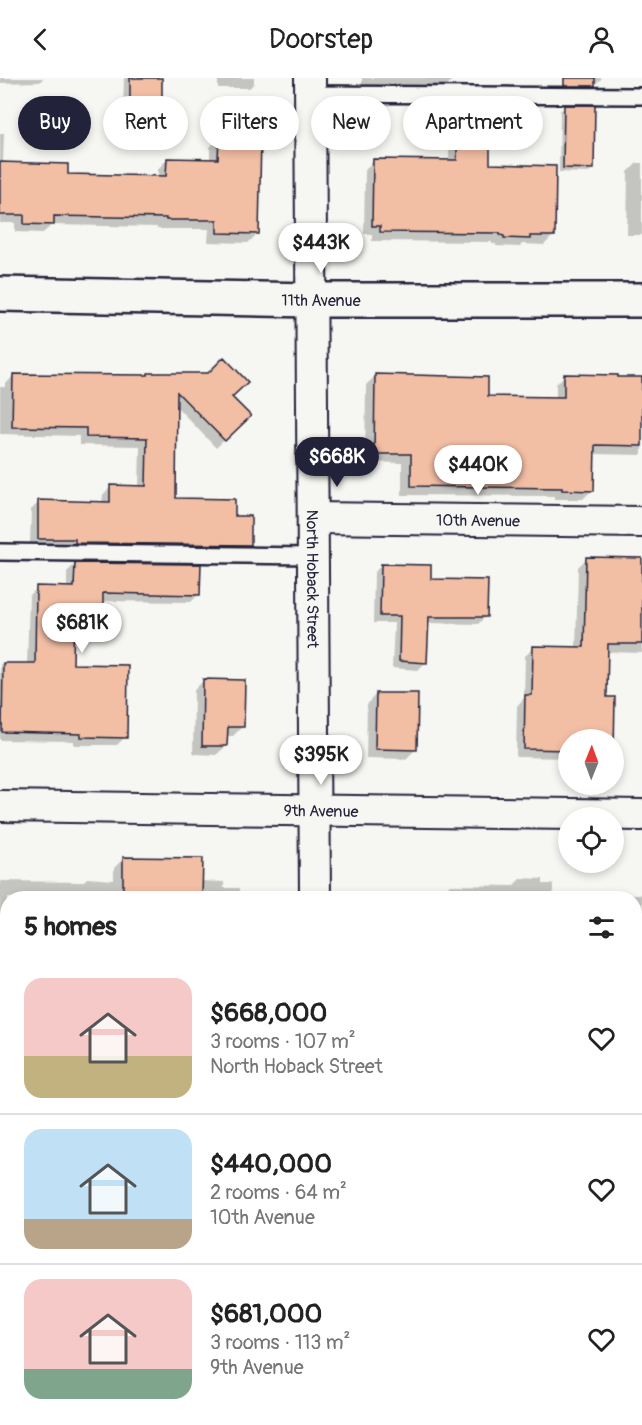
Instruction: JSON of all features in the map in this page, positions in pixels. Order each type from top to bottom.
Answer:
[{"type":"main road","name":"11th Avenue","points":[[0,294],[312,300],[642,300]]},
{"type":"street","name":"North Hoback Street","points":[[310,86],[315,891]]},
{"type":"street","name":"10th Avenue","points":[[313,518],[642,522]]},
{"type":"street","name":"9th Avenue","points":[[0,806],[642,815]]},
{"type":"lane","points":[[310,86],[642,96]]},
{"type":"lane","points":[[0,552],[312,556]]},
{"type":"building","points":[[130,78],[162,78],[162,96],[130,96]]},
{"type":"building","points":[[564,78],[595,78],[595,86],[564,86]]},
{"type":"building","points":[[564,105],[595,105],[594,169],[563,168]]},
{"type":"building","points":[[218,150],[261,150],[259,234],[217,233],[217,220],[54,216],[54,225],[24,224],[24,215],[0,215],[0,162],[68,164],[68,174],[166,176],[167,158],[218,159]]},
{"type":"building","points":[[457,150],[490,150],[490,164],[556,166],[555,236],[530,236],[530,239],[504,238],[500,233],[380,232],[380,226],[372,226],[373,159],[457,160]]},
{"type":"building","points":[[224,357],[248,382],[232,397],[251,416],[225,441],[177,392],[176,498],[235,499],[235,516],[251,516],[251,545],[75,543],[75,539],[38,539],[38,500],[110,502],[110,485],[146,486],[147,438],[86,437],[86,428],[12,427],[13,374],[208,373]]},
{"type":"building","points":[[375,374],[488,377],[488,396],[564,397],[564,374],[642,377],[642,446],[595,445],[594,491],[562,490],[562,488],[411,486],[411,454],[374,454]]},
{"type":"building","points":[[586,557],[642,558],[642,644],[608,644],[607,697],[615,697],[614,729],[558,729],[558,750],[524,749],[525,695],[532,695],[533,646],[584,647]]},
{"type":"building","points":[[75,563],[201,564],[200,595],[103,593],[103,612],[74,611],[73,664],[128,665],[127,738],[2,732],[3,663],[35,663],[36,586],[74,587]]},
{"type":"building","points":[[381,564],[431,565],[431,579],[488,580],[487,617],[429,617],[427,663],[399,661],[400,616],[380,616]]},
{"type":"building","points":[[203,679],[245,680],[244,727],[228,727],[227,746],[202,746]]},
{"type":"building","points":[[376,693],[418,693],[417,750],[375,749]]},
{"type":"building","points":[[123,857],[203,858],[202,891],[123,891]]}]
